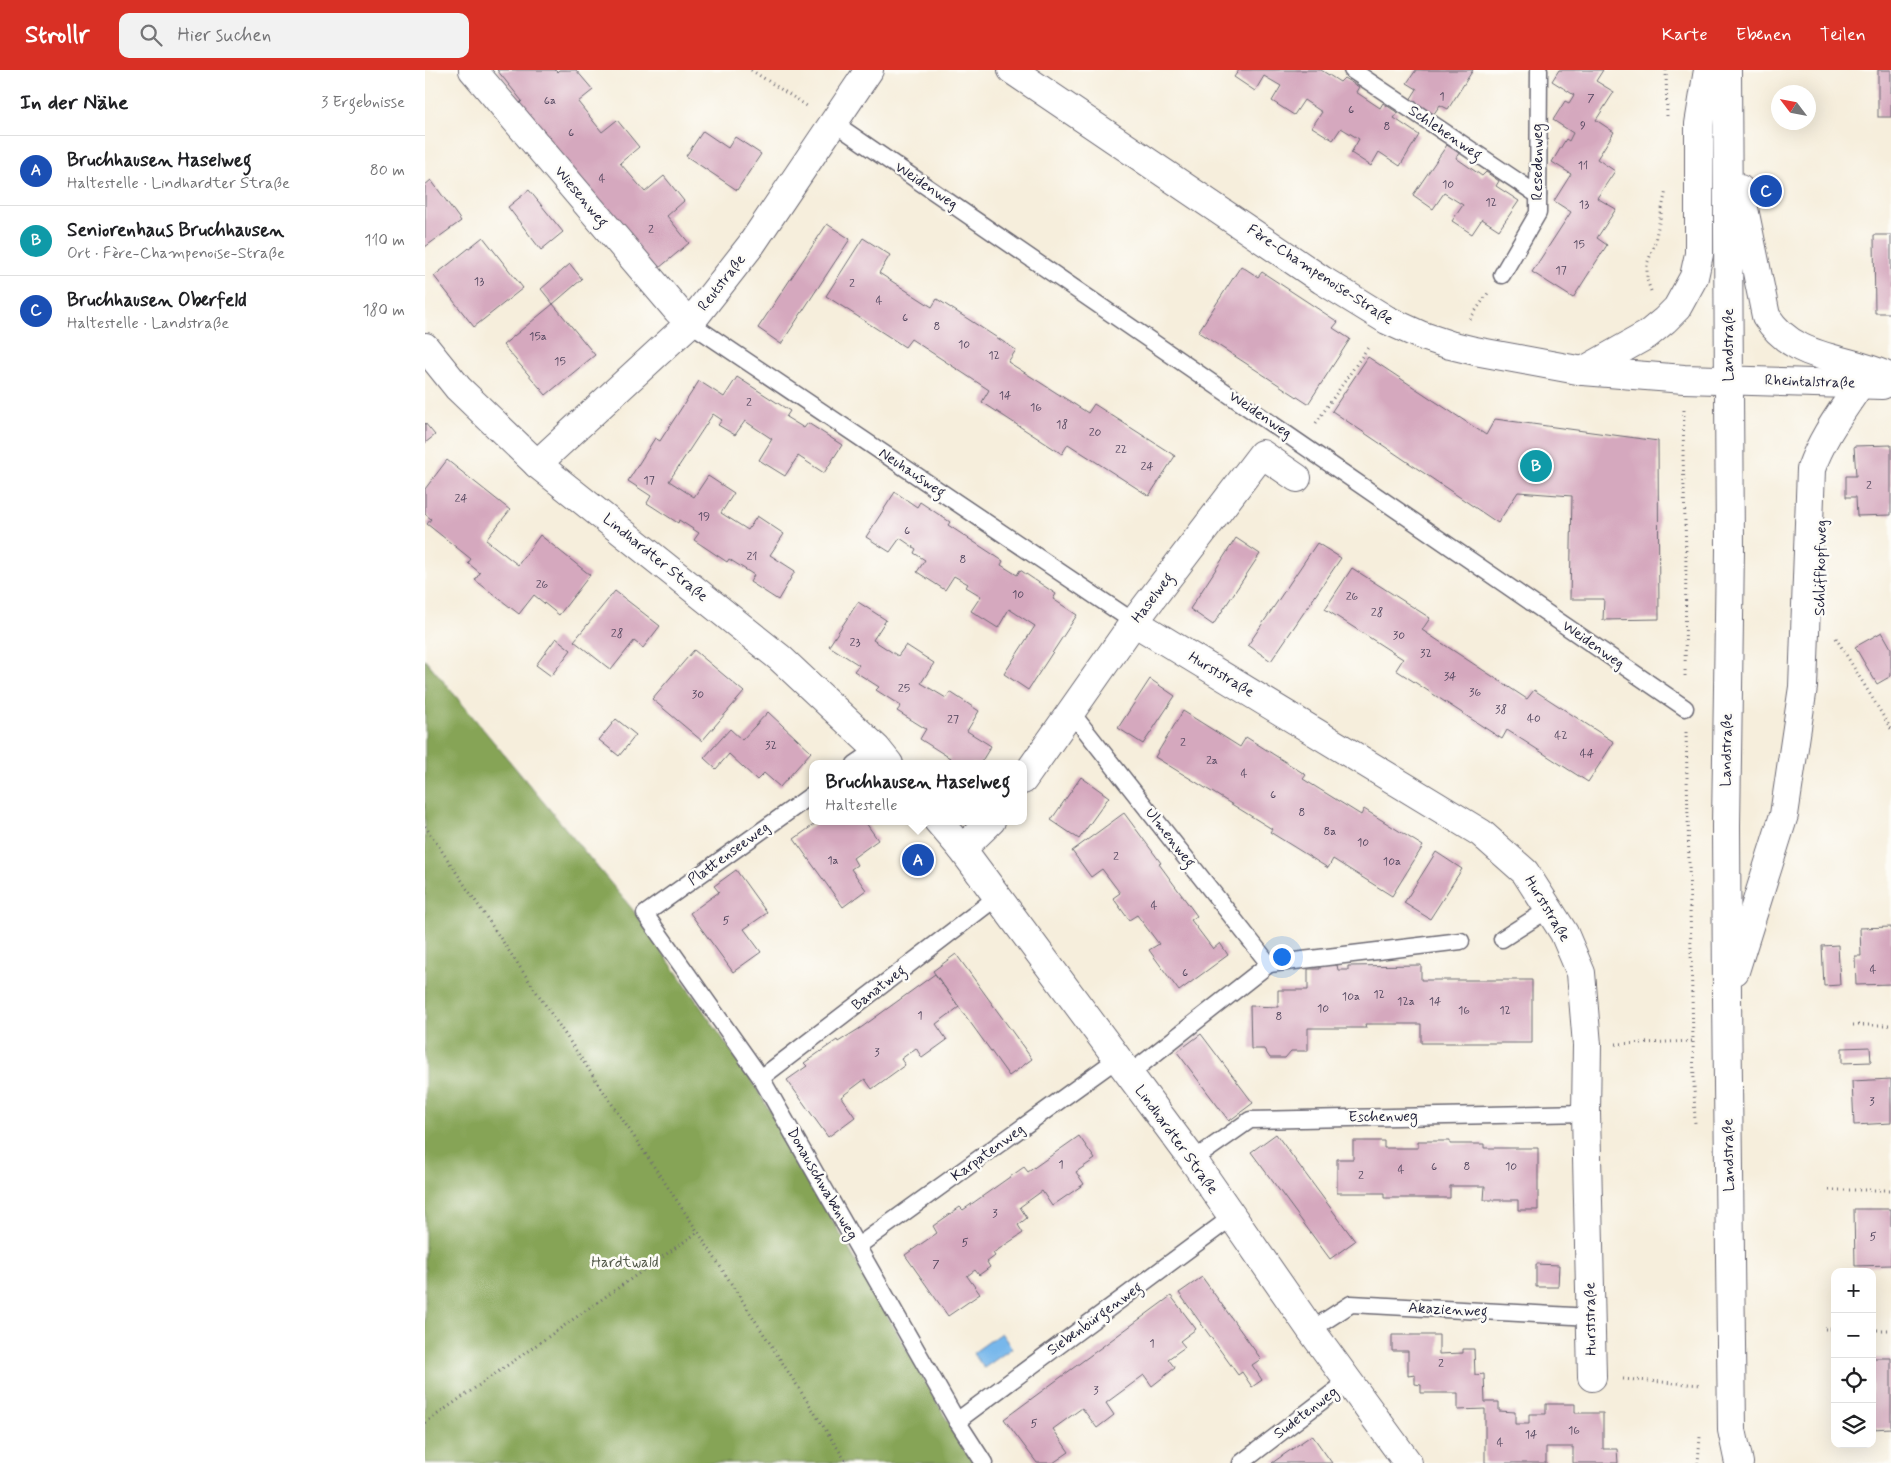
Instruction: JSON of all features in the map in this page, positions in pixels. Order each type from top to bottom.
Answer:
[{"type":"street","name":"Wiesenweg","points":[[473,70],[690,323]]},
{"type":"street","name":"Reutstraße","points":[[537,464],[690,323],[751,245],[869,70]]},
{"type":"street","points":[[1583,371],[1647,335],[1671,316],[1694,276],[1699,254],[1699,124],[1708,70]]},
{"type":"street","name":"Landstraße","points":[[1727,70],[1729,380],[1727,997],[1732,1430],[1739,1463]]},
{"type":"street","name":"Fère-Champenoise-Straße","points":[[1028,74],[1314,274],[1387,320],[1420,335],[1450,345],[1583,371],[1685,379],[1729,380]]},
{"type":"street","points":[[1727,131],[1758,283],[1766,316],[1774,330],[1809,353],[1860,366],[1891,378]]},
{"type":"street","name":"Lindhardter Straße","points":[[425,347],[458,388],[537,464],[780,658],[874,759]]},
{"type":"street","name":"Rheintalstraße","points":[[1729,380],[1891,386]]},
{"type":"street","points":[[1727,997],[1784,816],[1803,687],[1811,469],[1818,448],[1825,435],[1860,384]]},
{"type":"street","name":"Haselweg","points":[[1027,774],[1134,622],[1262,454],[1297,478]]},
{"type":"street","name":"Hurststraße","points":[[1134,622],[1481,833],[1525,872],[1564,933],[1581,973],[1587,1045],[1586,1112],[1592,1376]]},
{"type":"street","name":"Lindhardter Straße","points":[[941,825],[962,849],[1193,1160],[1311,1330],[1408,1463]]},
{"type":"street","points":[[962,849],[987,825]]},
{"type":"street","name":"Landstraße","points":[[1722,1463],[1732,1430]]},
{"type":"lane","name":"Schlehenweg","points":[[1352,70],[1538,196]]},
{"type":"lane","name":"Resedenweg","points":[[1502,275],[1538,213],[1539,70]]},
{"type":"lane","name":"Weidenweg","points":[[834,123],[1685,708]]},
{"type":"lane","name":"Neuhausweg","points":[[690,323],[1134,622]]},
{"type":"lane","name":"Ulmenweg","points":[[1071,712],[1269,964]]},
{"type":"lane","name":"Plattenseeweg","points":[[645,914],[809,797]]},
{"type":"lane","name":"Banatweg","points":[[761,1078],[997,897]]},
{"type":"lane","points":[[1502,939],[1549,909]]},
{"type":"lane","name":"Donauschwabenweg","points":[[645,914],[761,1078],[957,1421],[984,1463]]},
{"type":"lane","points":[[1123,1067],[1269,964],[1461,941]]},
{"type":"lane","name":"Karpatenweg","points":[[858,1246],[1123,1067]]},
{"type":"lane","name":"Eschenweg","points":[[1193,1160],[1250,1120],[1586,1112]]},
{"type":"lane","name":"Siebenbürgenweg","points":[[957,1421],[1232,1217]]},
{"type":"lane","name":"Akazienweg","points":[[1311,1330],[1351,1304],[1591,1317]]},
{"type":"lane","name":"Sudetenweg","points":[[1241,1463],[1348,1381]]},
{"type":"path","points":[[751,70],[834,123]]},
{"type":"path","points":[[1666,70],[1667,119]]},
{"type":"path","points":[[1667,187],[1660,225],[1647,264],[1647,280],[1651,290],[1671,316]]},
{"type":"path","points":[[1450,345],[1502,275]]},
{"type":"path","points":[[1302,444],[1387,320]]},
{"type":"path","points":[[1685,379],[1683,456],[1686,552],[1685,708],[1695,1130]]},
{"type":"path","name":"Schliffkopfweg","points":[[1832,630],[1891,729]]},
{"type":"path","points":[[425,826],[698,1232],[847,1463]]},
{"type":"path","points":[[1853,1025],[1891,1025]]},
{"type":"path","points":[[1587,1045],[1693,1041]]},
{"type":"path","points":[[1829,1190],[1891,1190]]},
{"type":"path","points":[[425,1423],[698,1232]]},
{"type":"path","points":[[1825,1329],[1831,1329]]},
{"type":"path","points":[[1876,1330],[1891,1330]]},
{"type":"path","points":[[1701,1375],[1701,1395]]},
{"type":"path","points":[[1592,1376],[1702,1385]]},
{"type":"path","points":[[1698,1463],[1700,1435]]},
{"type":"green space","name":"Hardtwald","points":[[425,659],[633,910],[753,1082],[950,1425],[974,1463],[425,1463]]},
{"type":"water","points":[[1001,1333],[1012,1348],[984,1368],[973,1353]]},
{"type":"building","points":[[497,70],[555,70],[557,72],[559,70],[576,70],[593,90],[578,102],[602,132],[617,120],[639,147],[620,163],[645,192],[664,176],[684,201],[667,216],[689,243],[653,273],[517,106],[522,101]]},
{"type":"building","points":[[1239,70],[1321,70],[1340,82],[1344,78],[1359,87],[1356,92],[1380,108],[1383,103],[1398,113],[1394,118],[1419,135],[1400,166],[1379,152],[1371,166],[1351,153],[1359,139],[1341,128],[1333,140],[1312,127],[1322,112],[1304,100],[1294,115],[1272,101],[1281,86],[1264,76],[1255,91],[1234,77]]},
{"type":"building","points":[[1416,70],[1473,70],[1448,109],[1440,105],[1433,115],[1410,100],[1417,89],[1407,83]]},
{"type":"building","points":[[1559,70],[1603,70],[1596,81],[1614,92],[1596,120],[1614,132],[1597,159],[1615,171],[1597,198],[1616,209],[1597,238],[1607,245],[1573,298],[1532,272],[1571,212],[1554,201],[1571,174],[1552,162],[1566,139],[1569,141],[1573,133],[1553,120],[1565,101],[1569,103],[1574,95],[1552,81]]},
{"type":"building","points":[[1878,70],[1891,70],[1891,117],[1878,117]]},
{"type":"building","points":[[703,131],[728,148],[735,137],[761,154],[737,190],[686,156]]},
{"type":"building","points":[[1447,145],[1459,153],[1456,158],[1482,176],[1486,172],[1499,181],[1496,186],[1519,201],[1499,230],[1482,219],[1472,234],[1452,221],[1463,205],[1444,193],[1433,209],[1413,195]]},
{"type":"building","points":[[431,180],[461,221],[425,247],[425,185]]},
{"type":"building","points":[[529,190],[563,232],[541,250],[508,207]]},
{"type":"building","points":[[827,224],[850,239],[781,344],[758,328]]},
{"type":"building","points":[[1874,235],[1891,235],[1891,313],[1875,313]]},
{"type":"building","points":[[483,237],[523,288],[474,327],[434,276]]},
{"type":"building","points":[[863,238],[890,255],[879,273],[932,307],[937,299],[1016,350],[1008,362],[1088,413],[1094,404],[1175,456],[1149,496],[1068,444],[1062,454],[982,402],[989,390],[911,339],[905,347],[826,296]]},
{"type":"building","points":[[570,264],[582,279],[553,304],[541,289]]},
{"type":"building","points":[[1241,266],[1258,277],[1262,272],[1338,322],[1333,328],[1350,339],[1308,404],[1198,332]]},
{"type":"building","points":[[553,304],[595,355],[546,395],[503,345]]},
{"type":"building","points":[[1368,357],[1486,435],[1495,419],[1658,441],[1659,619],[1603,620],[1604,599],[1570,599],[1572,496],[1518,492],[1498,523],[1332,411]]},
{"type":"building","points":[[737,377],[790,411],[786,417],[804,428],[808,423],[842,445],[824,473],[798,456],[785,476],[759,460],[772,439],[745,421],[735,435],[718,425],[722,420],[713,414],[669,481],[694,497],[708,476],[734,493],[721,513],[748,530],[757,516],[784,534],[770,555],[795,571],[778,600],[750,582],[754,575],[729,559],[727,562],[694,540],[699,533],[679,520],[678,523],[647,503],[651,496],[628,481],[655,438],[660,441],[699,381],[724,397]]},
{"type":"building","points":[[425,423],[435,435],[425,443]]},
{"type":"building","points":[[1891,445],[1891,515],[1857,516],[1856,497],[1846,497],[1846,476],[1856,476],[1854,446]]},
{"type":"building","points":[[447,460],[510,510],[486,540],[518,565],[540,535],[590,575],[559,615],[534,595],[519,614],[475,580],[480,573],[468,563],[471,559],[427,524],[431,519],[425,514],[425,489]]},
{"type":"building","points":[[895,492],[917,507],[920,502],[950,522],[948,525],[1003,561],[1001,565],[1017,575],[1020,570],[1056,594],[1053,599],[1077,615],[1028,690],[1004,674],[1035,626],[1009,609],[998,628],[971,611],[981,596],[966,587],[968,584],[954,576],[945,590],[917,572],[925,560],[914,553],[916,549],[900,538],[890,552],[866,537]]},
{"type":"building","points":[[1236,538],[1260,554],[1213,625],[1190,609]]},
{"type":"building","points":[[1317,543],[1341,558],[1271,661],[1248,645]]},
{"type":"building","points":[[1352,568],[1430,618],[1422,630],[1527,699],[1534,690],[1614,742],[1588,782],[1507,730],[1502,739],[1396,670],[1403,659],[1325,609]]},
{"type":"building","points":[[615,591],[660,626],[643,648],[634,641],[611,670],[574,641]]},
{"type":"building","points":[[858,602],[886,620],[873,640],[898,656],[906,645],[934,663],[921,683],[946,698],[950,692],[979,711],[967,731],[991,746],[982,760],[948,760],[950,758],[920,739],[926,729],[897,711],[901,706],[876,690],[879,687],[854,671],[859,665],[829,646]]},
{"type":"building","points":[[1882,632],[1891,648],[1891,676],[1877,684],[1855,647]]},
{"type":"building","points":[[556,638],[571,650],[551,676],[536,665]]},
{"type":"building","points":[[694,650],[744,692],[702,741],[652,699]]},
{"type":"building","points":[[1150,679],[1175,696],[1143,744],[1118,728]]},
{"type":"building","points":[[1183,711],[1240,747],[1246,737],[1306,775],[1303,779],[1361,815],[1364,809],[1423,846],[1392,896],[1333,859],[1328,868],[1270,832],[1272,829],[1155,757]]},
{"type":"building","points":[[768,712],[811,752],[780,787],[764,773],[757,780],[729,754],[716,769],[704,758],[730,729],[742,740]]},
{"type":"building","points":[[616,719],[636,735],[619,756],[599,740]]},
{"type":"building","points":[[1081,777],[1109,797],[1079,839],[1051,820]]},
{"type":"building","points":[[1124,813],[1197,916],[1191,920],[1213,949],[1220,943],[1228,955],[1179,991],[1149,950],[1159,944],[1137,915],[1129,920],[1113,898],[1120,893],[1102,869],[1091,877],[1072,851]]},
{"type":"building","points":[[813,825],[867,825],[878,840],[853,858],[857,865],[851,869],[866,890],[843,907],[794,839]]},
{"type":"building","points":[[1436,852],[1462,869],[1430,919],[1404,903]]},
{"type":"building","points":[[736,870],[767,913],[744,929],[761,952],[733,972],[690,913],[719,892],[714,886]]},
{"type":"building","points":[[1891,927],[1891,984],[1856,985],[1855,956],[1861,956],[1860,928]]},
{"type":"building","points":[[1838,945],[1840,985],[1824,986],[1822,946]]},
{"type":"building","points":[[956,954],[1032,1059],[1009,1076],[933,971]]},
{"type":"building","points":[[1320,965],[1337,965],[1338,970],[1348,970],[1348,966],[1421,965],[1421,980],[1532,980],[1532,1043],[1421,1043],[1421,1024],[1365,1024],[1366,1028],[1308,1028],[1308,1051],[1291,1051],[1285,1058],[1270,1058],[1264,1049],[1251,1049],[1250,1006],[1278,1007],[1278,990],[1308,990],[1308,969],[1320,969]]},
{"type":"building","points":[[935,974],[959,1007],[936,1024],[947,1040],[922,1058],[916,1048],[901,1059],[905,1065],[872,1089],[865,1079],[841,1097],[855,1117],[828,1137],[787,1080],[807,1066],[804,1063],[837,1040],[838,1042],[862,1027]]},
{"type":"building","points":[[1201,1034],[1253,1103],[1229,1121],[1177,1052]]},
{"type":"building","points":[[1870,1047],[1871,1062],[1842,1063],[1842,1048]]},
{"type":"building","points":[[1891,1079],[1891,1123],[1854,1125],[1852,1081]]},
{"type":"building","points":[[1276,1134],[1355,1241],[1330,1259],[1251,1152]]},
{"type":"building","points":[[1079,1136],[1095,1159],[1076,1172],[1084,1184],[1052,1206],[1042,1191],[1020,1207],[1027,1218],[1018,1225],[1023,1233],[993,1253],[995,1256],[987,1262],[990,1267],[979,1275],[975,1270],[967,1276],[980,1294],[948,1316],[905,1255],[937,1233],[933,1226],[960,1207],[963,1210],[1024,1167],[1028,1172]]},
{"type":"building","points":[[1353,1141],[1384,1141],[1384,1148],[1418,1148],[1418,1141],[1450,1141],[1450,1144],[1484,1144],[1484,1148],[1538,1148],[1538,1210],[1518,1210],[1518,1200],[1484,1200],[1485,1186],[1450,1186],[1450,1198],[1384,1198],[1384,1193],[1337,1193],[1337,1159],[1353,1159]]},
{"type":"building","points":[[1854,1209],[1891,1209],[1891,1265],[1855,1266]]},
{"type":"building","points":[[1536,1264],[1559,1265],[1558,1287],[1536,1287]]},
{"type":"building","points":[[1202,1277],[1261,1359],[1252,1365],[1262,1380],[1252,1387],[1242,1372],[1238,1375],[1179,1293]]},
{"type":"building","points":[[1171,1296],[1196,1329],[1180,1341],[1185,1347],[1168,1359],[1175,1368],[1152,1386],[1144,1375],[1106,1403],[1114,1415],[1097,1428],[1082,1408],[1053,1429],[1069,1452],[1053,1463],[1037,1463],[1004,1419]]},
{"type":"building","points":[[1392,1335],[1439,1335],[1439,1354],[1463,1353],[1463,1349],[1474,1349],[1475,1375],[1484,1374],[1485,1402],[1499,1402],[1499,1411],[1515,1412],[1515,1424],[1529,1424],[1529,1414],[1546,1414],[1546,1404],[1575,1404],[1575,1413],[1603,1413],[1603,1449],[1617,1449],[1618,1463],[1573,1463],[1573,1447],[1546,1447],[1546,1463],[1485,1463],[1485,1409],[1458,1410],[1458,1393],[1421,1393],[1421,1385],[1415,1384],[1415,1375],[1408,1376],[1408,1351],[1392,1351]]},
{"type":"building","points":[[1876,1358],[1891,1358],[1891,1428],[1876,1429]]},
{"type":"building","points":[[1312,1435],[1332,1463],[1272,1463]]},
{"type":"place","name":"Bruchhausen Oberfeld","points":[[1766,191]]},
{"type":"place","name":"Seniorenhaus Bruchhausen","points":[[1536,466]]},
{"type":"place","name":"Bruchhausen Haselweg","points":[[918,860]]}]
